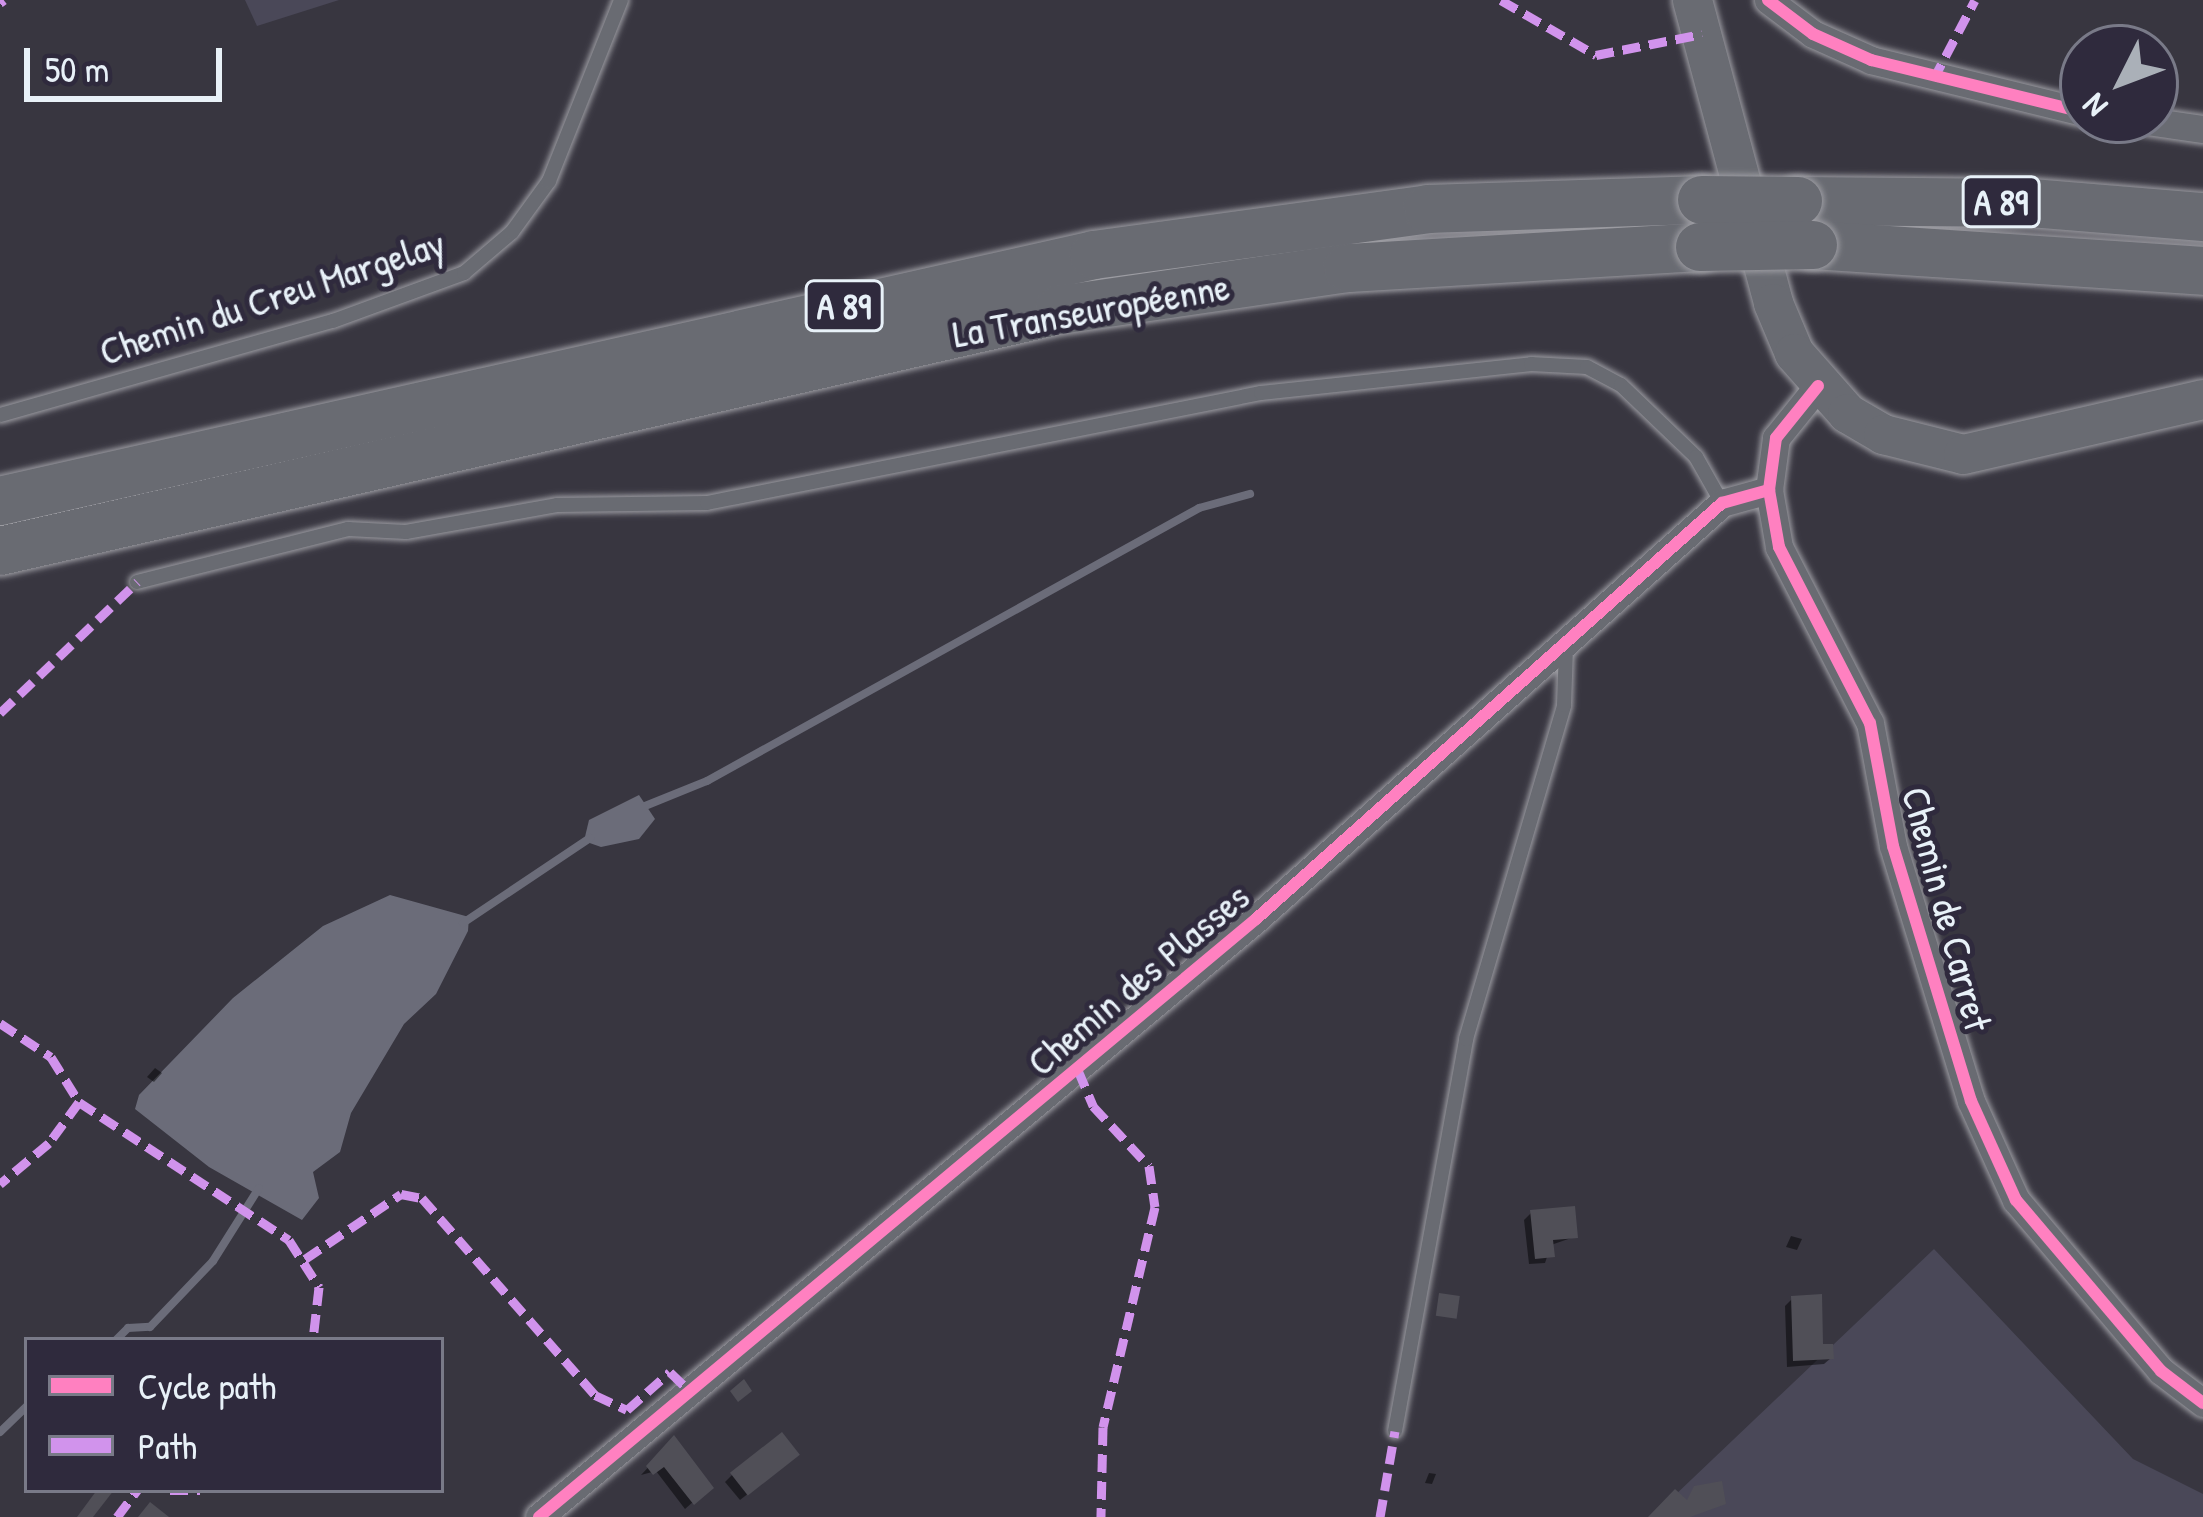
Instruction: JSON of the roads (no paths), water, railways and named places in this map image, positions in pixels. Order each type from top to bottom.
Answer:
[{"type":"highway","name":"La Transeuropéenne","points":[[0,501],[1094,254],[1428,209],[1701,223],[1805,223],[2009,202],[2203,217]]},
{"type":"highway","name":"La Transeuropéenne","points":[[0,550],[1059,310],[1701,223]]},
{"type":"highway","name":"La Transeuropéenne","points":[[1805,223],[2203,271]]},
{"type":"street","points":[[1692,0],[1773,303],[1818,386],[1882,434],[1963,454],[2203,399]]},
{"type":"street","points":[[1768,0],[1813,34],[1871,60],[2059,106]]},
{"type":"street","name":"Chemin de Carret","points":[[1818,386],[1775,438],[1769,490],[1779,547],[1870,723],[1936,1003],[2016,1200],[2161,1371],[2203,1402]]},
{"type":"street","name":"Chemin des Plasses","points":[[539,1517],[1127,1030],[1566,646],[1722,503],[1769,490]]},
{"type":"lane","name":"Chemin du Creu Margelay","points":[[0,415],[333,321],[464,273],[512,232],[549,181],[622,0]]},
{"type":"lane","points":[[137,582],[348,530],[406,532],[557,505],[707,503],[1261,393],[1531,364],[1587,367],[1621,386],[1696,457],[1722,503]]},
{"type":"lane","points":[[1395,1431],[1466,1039],[1564,705],[1566,646]]},
{"type":"waterway","points":[[645,806],[707,781],[1199,508],[1250,494]]},
{"type":"waterway","points":[[463,923],[590,838]]},
{"type":"waterway","points":[[119,1337],[128,1328],[150,1327],[213,1261],[259,1188]]},
{"type":"waterway","points":[[0,1432],[24,1409]]}]
